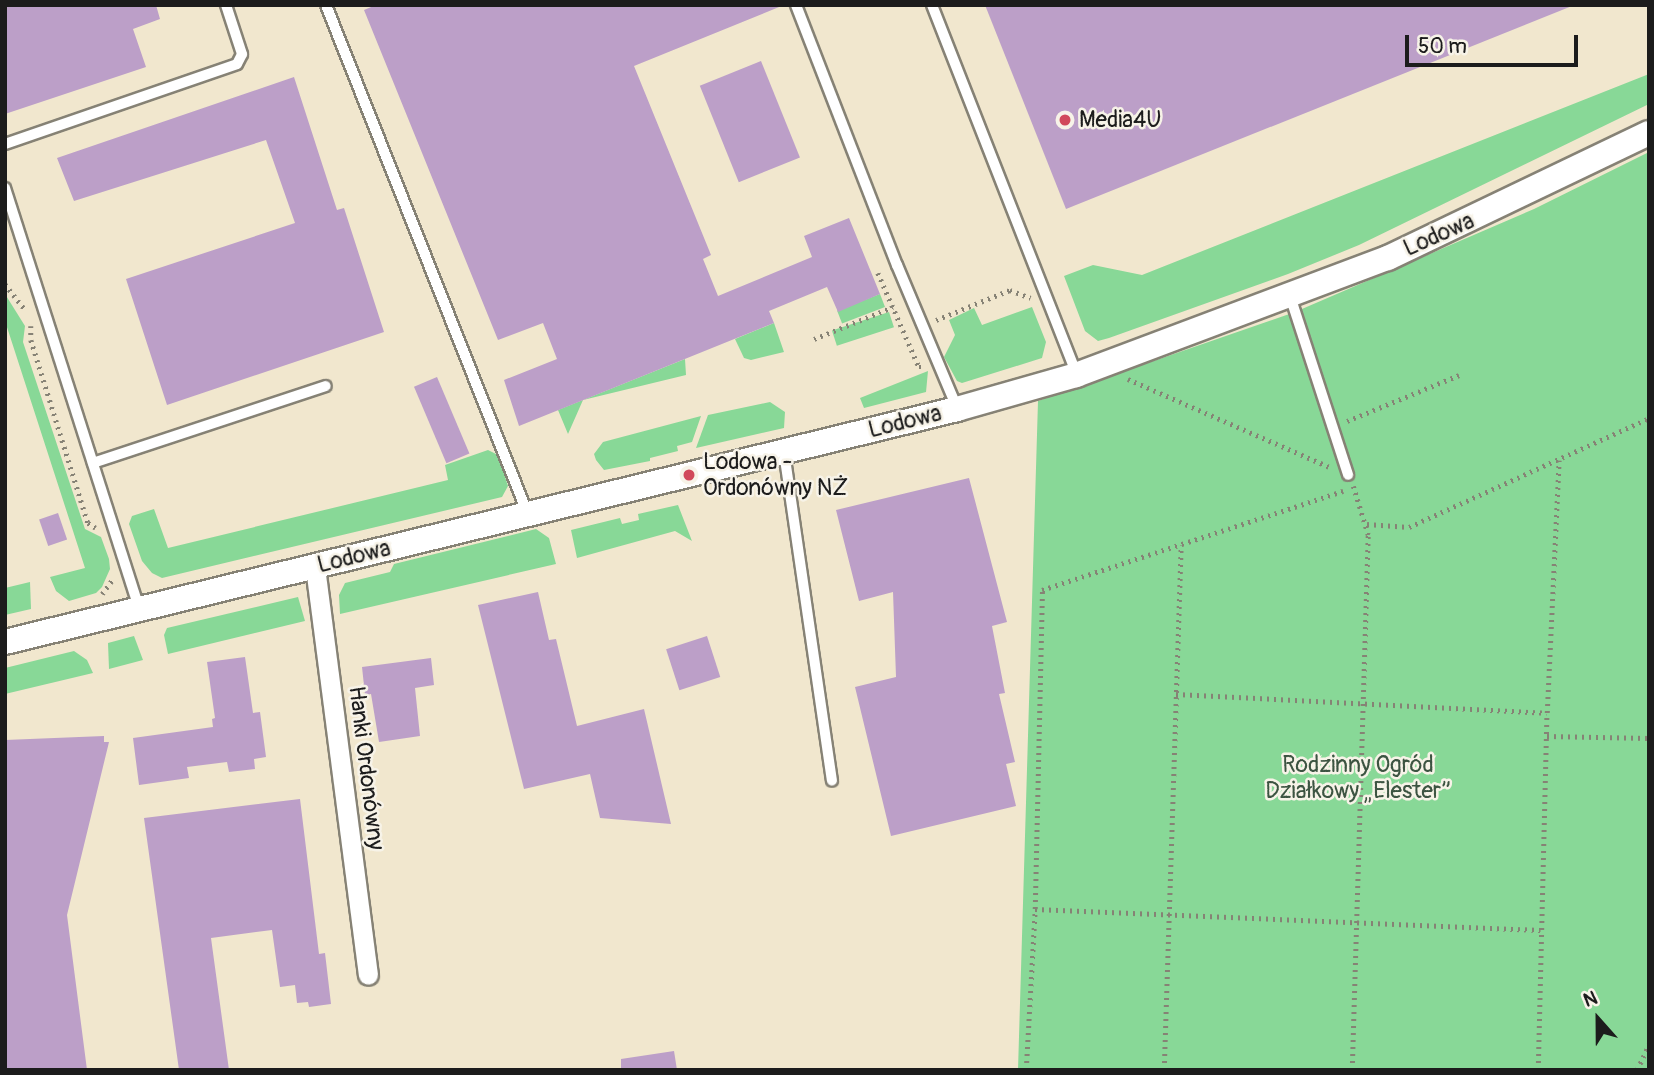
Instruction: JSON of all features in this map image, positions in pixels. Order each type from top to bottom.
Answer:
[{"type":"street","name":"Lodowa","points":[[5,642],[957,409],[1087,371],[1388,258],[1487,213],[1649,133]]},
{"type":"street","name":"Hanki Ordonówny","points":[[315,567],[368,975]]},
{"type":"lane","points":[[5,144],[237,64],[242,54],[226,5]]},
{"type":"lane","points":[[326,5],[528,514]]},
{"type":"lane","points":[[796,5],[957,409]]},
{"type":"lane","points":[[932,5],[1044,293],[1087,371]]},
{"type":"lane","points":[[5,188],[140,610]]},
{"type":"lane","points":[[1290,296],[1348,475]]},
{"type":"lane","points":[[93,463],[326,386]]},
{"type":"lane","points":[[784,451],[832,781]]},
{"type":"path","points":[[5,284],[23,304],[31,326],[31,340],[88,523],[103,532]]},
{"type":"path","points":[[922,326],[1010,290],[1028,299],[1044,293]]},
{"type":"path","points":[[814,340],[893,307]]},
{"type":"path","points":[[902,349],[910,346]]},
{"type":"path","points":[[1087,371],[1348,475],[1367,524],[1352,1070]]},
{"type":"path","points":[[1333,427],[1459,375]]},
{"type":"path","points":[[1367,524],[1409,527],[1649,418]]},
{"type":"path","points":[[1538,1070],[1547,713],[1559,460]]},
{"type":"path","points":[[1026,1070],[1035,909],[1042,590],[1353,488]]},
{"type":"path","points":[[1164,1070],[1181,545]]},
{"type":"path","points":[[100,596],[111,585],[116,571]]},
{"type":"path","points":[[1176,694],[1547,713]]},
{"type":"path","points":[[1547,736],[1649,738]]},
{"type":"path","points":[[1035,909],[1355,920],[1541,930]]},
{"type":"path","points":[[1637,1070],[1649,1044]]},
{"type":"green space","points":[[1649,74],[1649,104],[1359,245],[1288,274],[1109,338],[1098,341],[1085,331],[1064,276],[1093,265],[1142,275]]},
{"type":"green space","name":"Rodzinny Ogród Działkowy „Elester”","points":[[1649,152],[1649,1070],[1018,1070],[1038,401],[1295,312],[1534,209]]},
{"type":"green space","points":[[5,294],[25,326],[23,342],[85,529],[101,537],[109,559],[110,569],[102,587],[96,593],[69,601],[56,591],[50,577],[85,568],[5,321]]},
{"type":"green space","points":[[880,294],[885,307],[842,324],[837,310]]},
{"type":"green space","points":[[1032,307],[1046,342],[1042,358],[962,383],[957,381],[944,357],[955,335],[949,320],[974,308],[982,325]]},
{"type":"green space","points":[[889,312],[894,327],[837,346],[832,331]]},
{"type":"green space","points":[[774,323],[784,352],[751,360],[744,358],[735,339]]},
{"type":"green space","points":[[685,359],[686,375],[583,400],[568,434],[558,410]]},
{"type":"green space","points":[[928,371],[926,392],[864,408],[860,398]]},
{"type":"green space","points":[[770,402],[785,412],[784,428],[696,448],[708,415]]},
{"type":"green space","points":[[701,416],[692,442],[677,446],[678,451],[650,458],[650,461],[604,470],[596,460],[594,454],[603,442]]},
{"type":"green space","points":[[488,450],[498,455],[508,486],[502,497],[162,578],[152,573],[142,561],[129,524],[132,516],[154,509],[168,548],[448,480],[445,465]]},
{"type":"green space","points":[[678,505],[692,541],[675,531],[577,558],[571,530],[620,518],[622,524],[639,520],[638,514]]},
{"type":"green space","points":[[536,529],[549,538],[556,564],[340,614],[339,595],[345,583],[390,572],[394,564]]},
{"type":"green space","points":[[30,582],[31,609],[5,615],[5,588]]},
{"type":"green space","points":[[298,597],[305,621],[168,654],[164,635],[167,628]]},
{"type":"green space","points":[[134,636],[143,660],[109,669],[108,643]]},
{"type":"green space","points":[[74,651],[87,660],[93,673],[5,694],[5,668]]},
{"type":"building","points":[[5,5],[156,5],[160,19],[133,29],[146,67],[5,114]]},
{"type":"building","points":[[376,5],[784,5],[634,66],[711,255],[703,259],[718,296],[812,257],[804,236],[849,218],[880,294],[838,312],[827,287],[769,311],[774,323],[519,426],[504,380],[557,359],[543,323],[498,340],[364,10]]},
{"type":"building","points":[[985,5],[1572,5],[1572,6],[1066,209]]},
{"type":"building","points":[[761,61],[800,157],[739,182],[700,86]]},
{"type":"building","points":[[294,77],[337,210],[344,208],[384,332],[167,405],[126,279],[295,223],[266,140],[74,201],[57,158]]},
{"type":"building","points":[[437,377],[469,453],[446,463],[414,387]]},
{"type":"building","points":[[969,478],[1007,622],[992,626],[1005,693],[999,694],[1015,762],[1006,764],[1016,806],[891,836],[855,687],[896,677],[893,592],[859,601],[836,510]]},
{"type":"building","points":[[58,513],[67,539],[48,546],[39,520]]},
{"type":"building","points":[[538,592],[549,640],[556,639],[577,726],[644,709],[671,824],[600,818],[590,774],[524,789],[478,605]]},
{"type":"building","points":[[707,636],[720,677],[679,690],[666,649]]},
{"type":"building","points":[[245,657],[253,713],[260,712],[266,757],[254,759],[255,769],[229,772],[227,762],[187,767],[189,778],[139,785],[133,738],[213,727],[212,719],[215,718],[207,662]]},
{"type":"building","points":[[431,658],[434,685],[415,688],[420,736],[379,742],[371,694],[365,695],[362,667]]},
{"type":"building","points":[[104,736],[104,742],[109,742],[67,915],[87,1070],[5,1070],[5,740]]},
{"type":"building","points":[[300,799],[319,954],[325,953],[331,1004],[309,1007],[308,1002],[297,1003],[295,985],[280,987],[272,930],[211,938],[229,1070],[179,1070],[144,818]]},
{"type":"building","points":[[674,1051],[677,1070],[621,1070],[621,1059]]},
{"type":"place","name":"Media4U","points":[[1065,120]]},
{"type":"place","name":"Lodowa - Ordonówny NŻ","points":[[689,475]]}]
